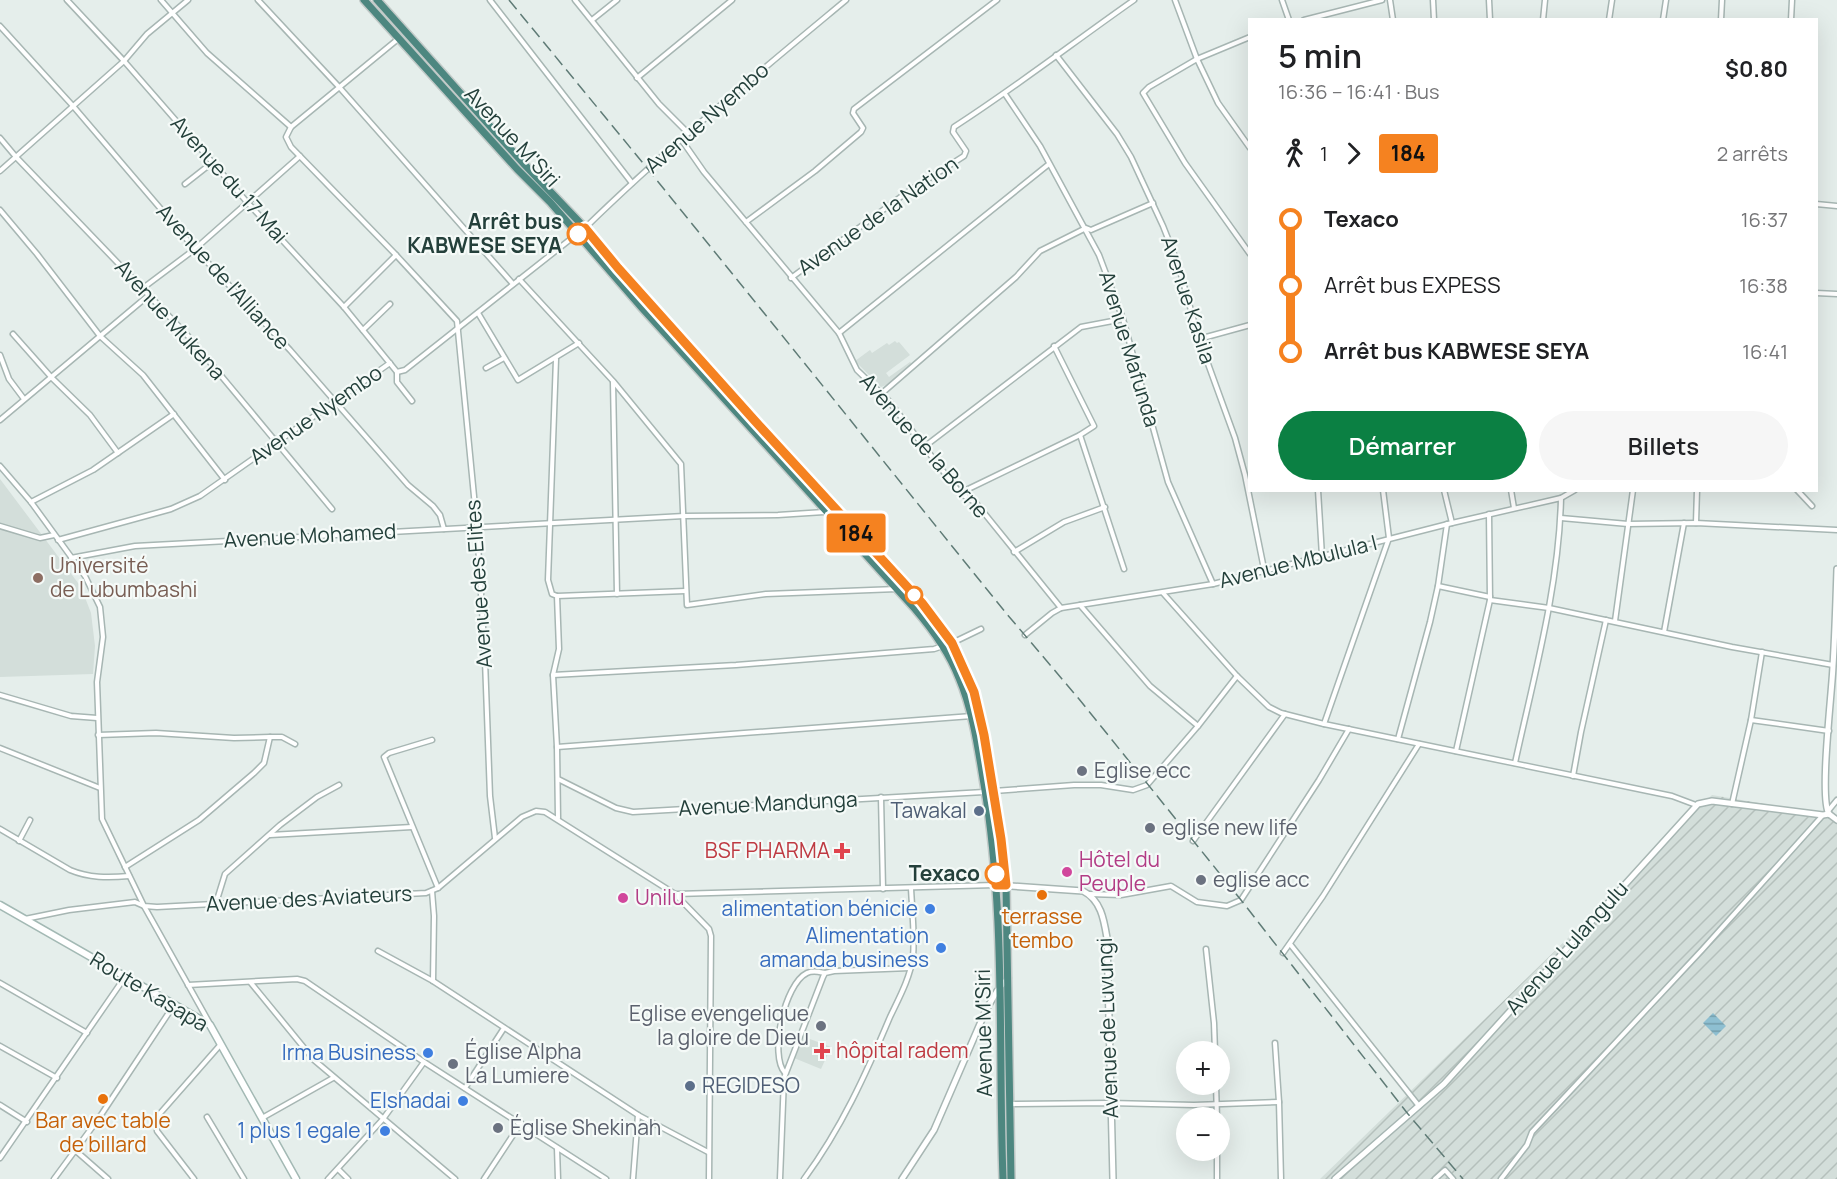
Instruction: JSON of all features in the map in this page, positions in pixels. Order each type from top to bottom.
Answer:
[{"type":"highway","name":"Avenue M'Siri","points":[[364,0],[915,609],[943,646],[960,679],[972,716],[993,843],[1000,987],[1003,1179]]},
{"type":"highway","name":"Avenue M'Siri","points":[[377,0],[523,163],[585,228],[755,421],[922,603],[952,643],[974,692],[994,791],[1006,885],[1011,1179]]},
{"type":"highway","points":[[915,609],[922,603]]},
{"type":"main road","name":"Route Kasapa","points":[[0,905],[210,1025],[296,1179]]},
{"type":"street","name":"Avenue du 17 Mai","points":[[67,0],[344,307],[390,363]]},
{"type":"street","points":[[161,0],[207,53],[291,127]]},
{"type":"street","points":[[0,171],[124,61],[147,34],[188,0]]},
{"type":"street","points":[[258,0],[340,88],[513,284]]},
{"type":"street","points":[[490,0],[632,183]]},
{"type":"street","points":[[575,0],[637,78],[688,133]]},
{"type":"street","points":[[592,20],[616,0]]},
{"type":"street","points":[[637,78],[732,0]]},
{"type":"street","name":"Avenue Nyembo","points":[[58,540],[180,505],[200,496],[390,363],[397,372],[405,370],[578,234],[681,139],[846,0]]},
{"type":"street","points":[[746,222],[808,177],[861,132],[863,128],[853,113],[854,108],[997,0]]},
{"type":"street","name":"Avenue de la Nation","points":[[791,278],[906,193],[964,156],[966,151],[953,129],[1134,0]]},
{"type":"street","points":[[1175,0],[1197,59],[1218,103],[1248,145]]},
{"type":"street","points":[[1282,0],[1288,18]]},
{"type":"street","points":[[1312,18],[1382,0]]},
{"type":"street","points":[[1390,0],[1393,18]]},
{"type":"street","points":[[1433,0],[1434,18]]},
{"type":"street","points":[[1489,0],[1490,18]]},
{"type":"street","points":[[1543,18],[1545,0]]},
{"type":"street","points":[[1609,18],[1612,0]]},
{"type":"street","points":[[1663,18],[1666,0]]},
{"type":"street","points":[[1721,18],[1722,0]]},
{"type":"street","points":[[1791,18],[1792,0]]},
{"type":"street","name":"Avenue de l'Alliance","points":[[0,26],[73,106],[195,249],[290,350],[408,485],[436,510],[444,529]]},
{"type":"street","points":[[399,38],[291,127],[286,140],[454,316],[458,329]]},
{"type":"street","points":[[1248,38],[1197,59],[1149,87],[1143,93],[1185,163],[1248,251]]},
{"type":"street","name":"Avenue Kasila","points":[[1056,55],[1117,134],[1153,203],[1178,264],[1199,339],[1235,438],[1248,490]]},
{"type":"street","name":"Avenue Mafunda","points":[[1005,94],[1040,146],[1099,255],[1123,319],[1168,483],[1213,584]]},
{"type":"street","name":"Avenue Mukena","points":[[0,138],[188,336],[332,509]]},
{"type":"street","name":"Avenue de la Borne","points":[[681,139],[704,172],[839,333],[857,370],[881,394],[960,493],[976,503],[1060,608]]},
{"type":"street","points":[[143,288],[195,249],[300,156]]},
{"type":"street","points":[[185,184],[213,162]]},
{"type":"street","points":[[839,333],[1048,164]]},
{"type":"street","points":[[881,394],[1016,276],[1040,251],[1086,228],[1091,230],[1153,203]]},
{"type":"street","points":[[1818,204],[1837,206]]},
{"type":"street","points":[[0,210],[38,254],[100,336],[140,372],[225,480]]},
{"type":"street","points":[[344,307],[396,255]]},
{"type":"street","points":[[519,279],[613,381],[681,464],[686,603],[690,606],[766,594],[897,589]]},
{"type":"street","points":[[1818,293],[1837,294]]},
{"type":"street","points":[[0,420],[149,295]]},
{"type":"street","points":[[363,330],[390,304]]},
{"type":"street","points":[[478,313],[518,380],[579,344]]},
{"type":"street","points":[[924,447],[1081,327],[1123,319]]},
{"type":"street","points":[[1199,339],[1248,326]]},
{"type":"street","name":"Avenue des Elites","points":[[458,329],[477,528],[490,796],[495,839]]},
{"type":"street","points":[[13,334],[52,378],[90,415],[118,453]]},
{"type":"street","points":[[960,493],[1094,427],[1095,424],[1054,346]]},
{"type":"street","points":[[0,356],[9,379],[24,400]]},
{"type":"street","points":[[486,368],[504,358]]},
{"type":"street","points":[[555,359],[549,525],[549,586],[552,594],[557,596],[685,591]]},
{"type":"street","points":[[397,372],[397,382],[412,401]]},
{"type":"street","points":[[613,381],[617,594]]},
{"type":"street","points":[[31,502],[83,476],[174,414]]},
{"type":"street","points":[[1080,435],[1124,569]]},
{"type":"street","points":[[0,466],[31,502],[86,576],[101,610],[103,646],[97,682],[97,718],[102,819],[144,906],[210,1025]]},
{"type":"street","name":"Avenue Kasila","points":[[1248,492],[1264,569]]},
{"type":"street","points":[[1318,492],[1322,556]]},
{"type":"street","points":[[1324,724],[1389,538],[1383,492]]},
{"type":"street","points":[[1398,739],[1438,586],[1449,524],[1444,492]]},
{"type":"street","points":[[1511,492],[1514,508]]},
{"type":"street","name":"Avenue Mbulula I","points":[[1025,635],[1060,608],[1213,584],[1389,538],[1561,498],[1572,492]]},
{"type":"street","points":[[1615,621],[1632,492]]},
{"type":"street","points":[[1695,523],[1697,492]]},
{"type":"street","points":[[1799,492],[1812,506]]},
{"type":"street","points":[[1515,763],[1549,608],[1561,518],[1561,498]]},
{"type":"street","points":[[1014,552],[1064,522],[1105,507]]},
{"type":"street","name":"Avenue Mohamed","points":[[71,558],[135,546],[684,516],[826,512]]},
{"type":"street","points":[[1456,752],[1490,599],[1489,514]]},
{"type":"street","points":[[1561,518],[1628,524],[1695,523],[1837,530]]},
{"type":"street","points":[[1664,632],[1684,523]]},
{"type":"street","points":[[0,526],[40,538],[54,535]]},
{"type":"street","points":[[1826,814],[1837,569]]},
{"type":"street","points":[[1438,586],[1490,599],[1549,608],[1833,665]]},
{"type":"street","points":[[1163,593],[1237,676],[1272,710],[1324,724],[1672,796],[1696,806],[1708,801],[1826,814],[1837,820]]},
{"type":"street","points":[[557,596],[559,649],[553,675],[558,747],[558,818]]},
{"type":"street","points":[[1080,604],[1150,686],[1198,726]]},
{"type":"street","points":[[1573,776],[1606,620]]},
{"type":"street","points":[[952,643],[981,629]]},
{"type":"street","points":[[553,675],[736,665],[934,649],[943,646]]},
{"type":"street","points":[[1732,804],[1751,720],[1762,652]]},
{"type":"street","points":[[994,791],[1074,785],[1101,785],[1122,790],[1137,790],[1147,784],[1198,726],[1237,676]]},
{"type":"street","points":[[0,694],[71,716],[97,718]]},
{"type":"street","points":[[1193,841],[1285,714]]},
{"type":"street","points":[[558,747],[972,716]]},
{"type":"street","points":[[1751,720],[1829,731]]},
{"type":"street","points":[[675,894],[1006,885],[1121,895],[1171,886],[1197,902],[1227,906],[1241,900],[1349,729]]},
{"type":"street","points":[[98,735],[156,733],[234,738],[270,736],[282,737],[295,744]]},
{"type":"street","points":[[125,867],[199,820],[254,773],[264,763],[270,736]]},
{"type":"street","points":[[432,741],[389,753],[384,757],[438,888]]},
{"type":"street","points":[[1283,953],[1323,896],[1419,744]]},
{"type":"street","points":[[0,748],[100,788]]},
{"type":"street","name":"Avenue Mandunga","points":[[558,779],[616,808],[633,812],[986,792]]},
{"type":"street","points":[[216,903],[225,874],[317,797],[339,785]]},
{"type":"street","points":[[881,797],[883,889]]},
{"type":"street","points":[[1501,1179],[1527,1144],[1532,1132],[1702,950],[1837,800]]},
{"type":"street","name":"Avenue Lulangulu","points":[[1335,1179],[1458,1069],[1696,806]]},
{"type":"street","name":"Avenue des Aviateurs","points":[[25,919],[69,910],[135,902],[157,908],[432,891],[517,820],[532,812],[545,812],[558,818],[675,894],[704,922],[711,936],[709,1179]]},
{"type":"street","points":[[19,841],[30,820]]},
{"type":"street","points":[[269,836],[412,827]]},
{"type":"street","points":[[0,829],[81,875],[111,878],[129,876]]},
{"type":"street","points":[[804,1179],[831,1139],[862,1082],[910,968],[914,947],[910,888]]},
{"type":"street","points":[[432,891],[433,981]]},
{"type":"street","name":"Avenue de Luvungi","points":[[1089,894],[1100,909],[1107,938],[1113,1179]]},
{"type":"street","points":[[1290,944],[1419,1106]]},
{"type":"street","points":[[1206,949],[1214,1041]]},
{"type":"street","points":[[378,951],[433,981],[638,1114],[708,1152]]},
{"type":"street","points":[[785,1073],[780,1065],[781,1022],[787,1002],[796,982],[801,977],[812,971],[825,973],[910,968]]},
{"type":"street","points":[[780,1179],[785,1073],[825,973]]},
{"type":"street","points":[[1,1154],[27,1122],[125,976]]},
{"type":"street","points":[[902,1179],[934,1130],[986,1010],[1008,978]]},
{"type":"street","points":[[188,985],[297,979],[305,981],[424,1062],[606,1179]]},
{"type":"street","points":[[0,983],[87,1033]]},
{"type":"street","points":[[251,983],[314,1060],[455,1179]]},
{"type":"street","points":[[54,1179],[99,1118],[174,1004]]},
{"type":"street","points":[[465,1088],[504,1028]]},
{"type":"street","points":[[1275,1043],[1281,1179]]},
{"type":"street","points":[[194,1179],[157,1131],[156,1118],[221,1044]]},
{"type":"street","points":[[0,1046],[57,1078]]},
{"type":"street","points":[[328,1179],[383,1119],[424,1062]]},
{"type":"street","points":[[262,1118],[333,1078]]},
{"type":"street","points":[[1216,1095],[1216,1104]]},
{"type":"street","points":[[1010,1104],[1279,1102]]},
{"type":"street","points":[[0,1104],[27,1122]]},
{"type":"street","points":[[633,1179],[638,1114]]},
{"type":"street","points":[[207,1117],[244,1179]]},
{"type":"street","points":[[484,1179],[521,1123]]},
{"type":"street","points":[[557,1149],[558,1179]]},
{"type":"street","points":[[75,1150],[108,1179]]},
{"type":"street","points":[[1217,1161],[1217,1179]]},
{"type":"street","points":[[338,1169],[348,1179]]},
{"type":"street","points":[[1435,1179],[1445,1170],[1453,1179]]},
{"type":"shaded area","points":[[895,341],[899,342],[910,355],[886,373],[889,377],[910,362],[912,364],[891,383],[881,387],[855,361],[870,350],[872,353],[887,343],[889,345]]},
{"type":"shaded area","name":"Université de Lubumbashi","points":[[0,479],[81,587],[91,613],[95,646],[93,674],[0,677]]},
{"type":"shaded area","points":[[1712,795],[1837,816],[1837,1179],[1320,1179],[1630,878],[1646,858]]},
{"type":"shaded area","name":"hôpital radem","points":[[802,1036],[831,1047],[821,1069],[794,1058]]},
{"type":"water","points":[[1713,1013],[1726,1026],[1716,1036],[1703,1023]]},
{"type":"railway","points":[[509,0],[1006,613],[1079,699],[1241,900],[1408,1114],[1463,1179]]},
{"type":"bus line","name":"184","points":[[578,234],[585,228],[755,421],[922,603],[952,643],[974,692],[984,735],[1006,885],[996,885],[996,874]]},
{"type":"place","name":"Arrêt bus KABWESE SEYA","points":[[578,234]]},
{"type":"place","name":"Université de Lubumbashi","points":[[38,578]]},
{"type":"place","name":"Eglise ecc","points":[[1082,771]]},
{"type":"place","name":"Tawakal","points":[[979,811]]},
{"type":"place","name":"eglise new life","points":[[1150,828]]},
{"type":"place","name":"BSF PHARMA","points":[[842,851]]},
{"type":"place","name":"Hôtel du Peuple","points":[[1067,872]]},
{"type":"place","name":"Texaco","points":[[996,874]]},
{"type":"place","name":"eglise acc","points":[[1201,880]]},
{"type":"place","name":"terrasse tembo","points":[[1042,895]]},
{"type":"place","name":"Unilu","points":[[623,898]]},
{"type":"place","name":"alimentation bénicie","points":[[930,909]]},
{"type":"place","name":"Alimentation amanda business","points":[[941,948]]},
{"type":"place","name":"Eglise evengelique la gloire de Dieu","points":[[821,1026]]},
{"type":"place","name":"hôpital radem","points":[[822,1051]]},
{"type":"place","name":"Irma Business","points":[[428,1053]]},
{"type":"place","name":"Église Alpha La Lumiere","points":[[453,1064]]},
{"type":"place","name":"REGIDESO","points":[[690,1086]]},
{"type":"place","name":"Bar avec table de billard","points":[[103,1099]]},
{"type":"place","name":"Elshadai","points":[[463,1101]]},
{"type":"place","name":"Église Shekinah","points":[[498,1128]]},
{"type":"place","name":"1 plus 1 egale 1","points":[[385,1131]]}]
